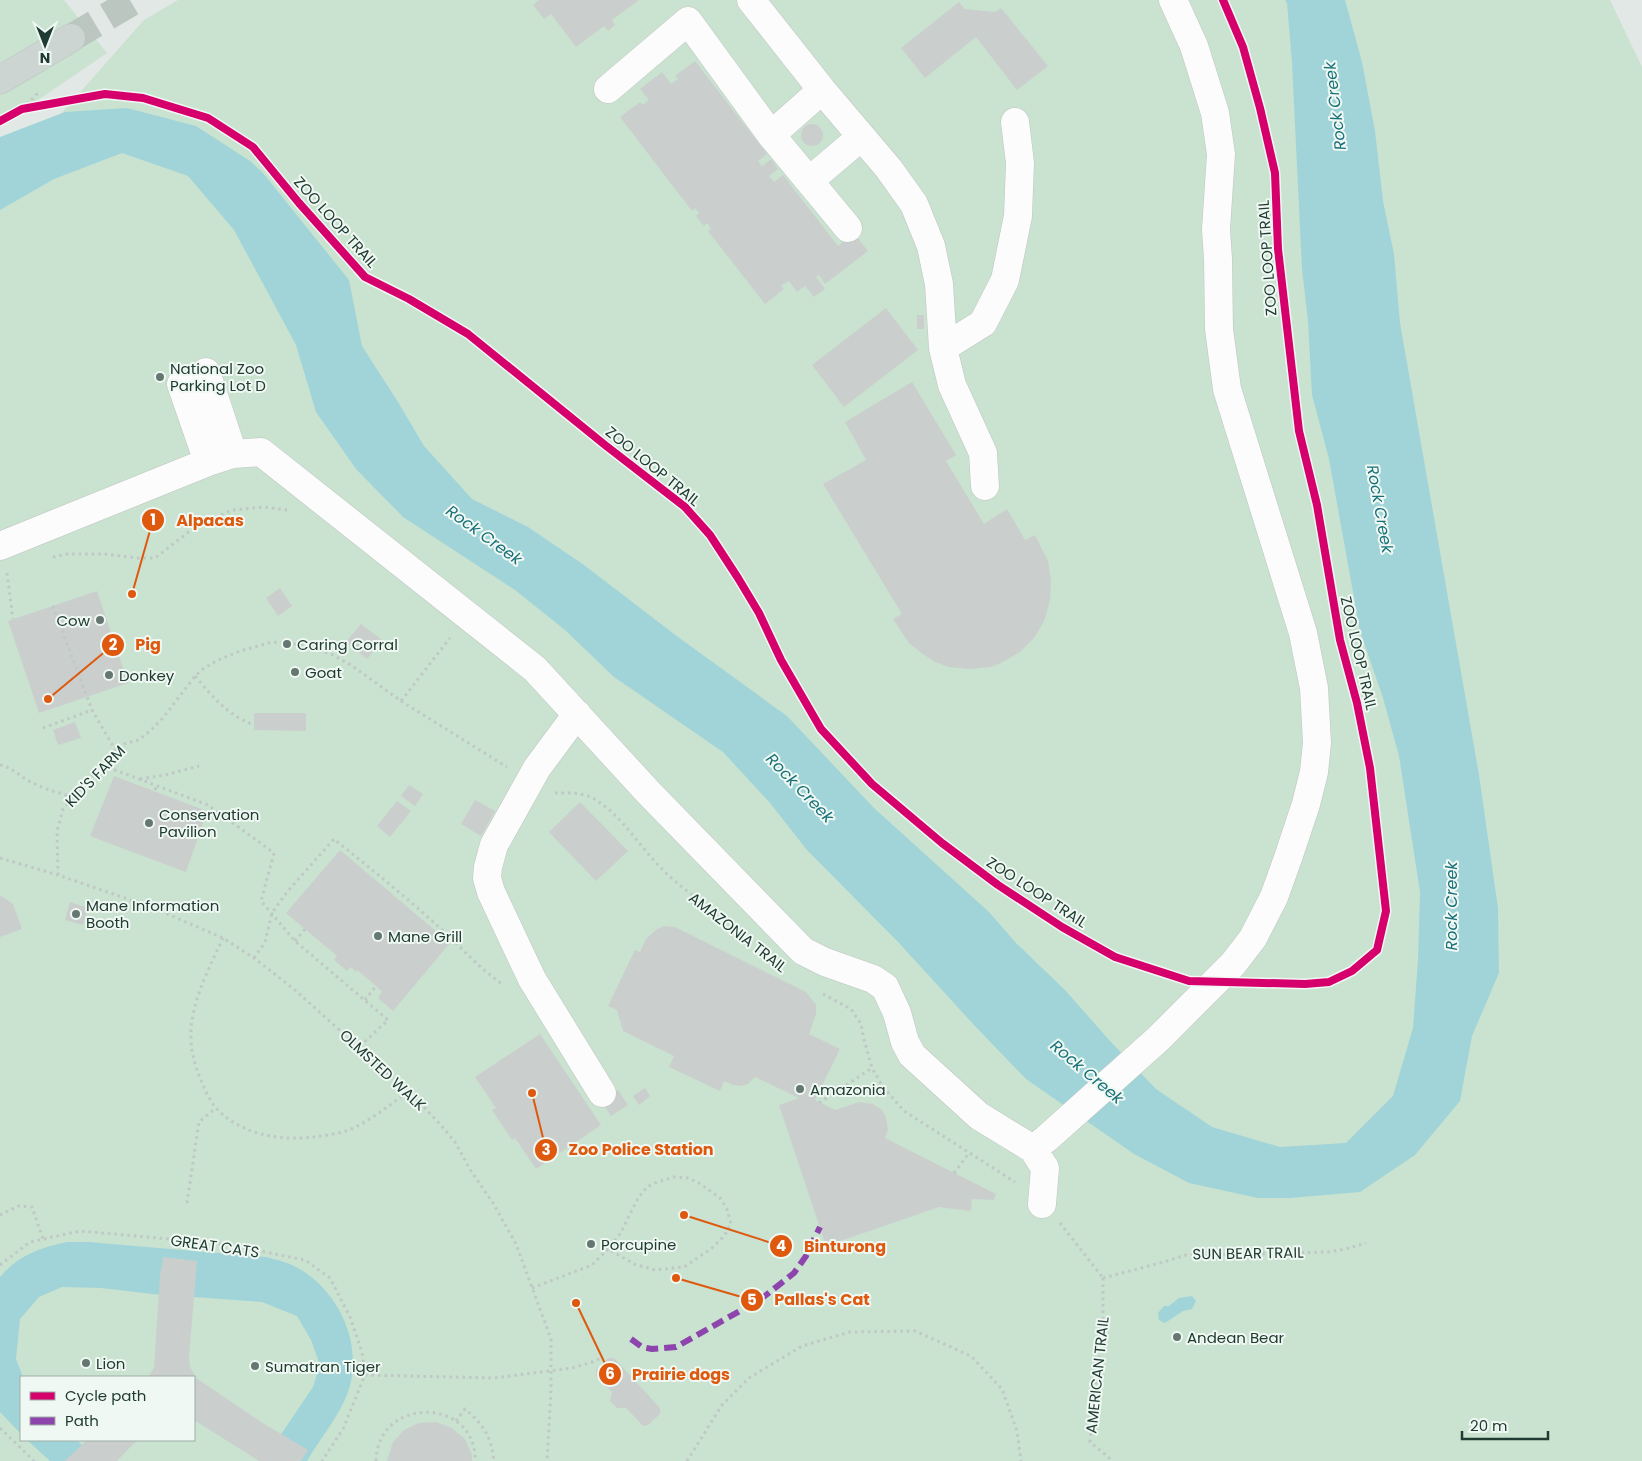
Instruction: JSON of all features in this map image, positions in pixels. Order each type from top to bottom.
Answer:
[{"type":"main road","points":[[0,80],[71,38]]},
{"type":"street","points":[[751,0],[822,90],[889,169],[914,204],[932,246],[939,284],[943,348],[952,384],[983,453],[985,486]]},
{"type":"street","points":[[1039,1144],[1158,1039],[1233,964],[1253,938],[1274,897],[1308,796],[1314,772],[1317,743],[1314,688],[1303,633],[1227,389],[1222,354],[1218,297],[1216,229],[1221,154],[1215,113],[1194,46],[1173,0]]},
{"type":"street","points":[[608,89],[688,21],[771,135],[848,228]]},
{"type":"street","points":[[771,135],[822,90]]},
{"type":"street","points":[[943,348],[983,323],[1005,280],[1018,216],[1020,163],[1015,122]]},
{"type":"street","points":[[809,181],[862,137]]},
{"type":"street","points":[[206,372],[233,454]]},
{"type":"street","points":[[181,384],[208,462]]},
{"type":"street","points":[[0,546],[208,462],[233,454],[261,452],[535,670],[649,793],[803,951],[825,962],[873,979],[884,987],[897,1012],[905,1042],[912,1055],[979,1116],[1039,1144]]},
{"type":"street","points":[[577,714],[537,768],[494,845],[487,878],[491,892],[532,979],[602,1093]]},
{"type":"street","points":[[1039,1144],[1045,1168],[1042,1204]]},
{"type":"path","points":[[18,111],[39,106]]},
{"type":"path","points":[[50,558],[67,554],[104,554],[155,558],[199,524],[233,510],[264,506],[292,510]]},
{"type":"path","points":[[0,576],[15,569]]},
{"type":"path","points":[[6,572],[12,620]]},
{"type":"path","points":[[53,606],[92,710],[116,752]]},
{"type":"path","points":[[254,725],[239,719],[226,710],[195,676],[203,668],[240,651],[272,642],[301,645],[331,654],[351,665],[402,701],[513,770]]},
{"type":"path","points":[[402,701],[445,645]]},
{"type":"path","points":[[43,728],[92,710]]},
{"type":"path","points":[[0,765],[7,766],[22,778],[34,784],[74,798]]},
{"type":"path","points":[[102,765],[208,805],[274,853],[261,901],[295,941],[388,1020],[359,1047]]},
{"type":"path","points":[[139,779],[165,775],[199,766]]},
{"type":"path","points":[[155,790],[157,785]]},
{"type":"path","points":[[254,958],[265,942],[272,913],[287,892],[334,839],[399,891],[446,933],[484,971],[503,984]]},
{"type":"path","points":[[295,941],[305,929]]},
{"type":"path","points":[[223,938],[196,1002],[190,1036],[194,1063],[204,1088],[216,1108],[238,1126],[266,1136],[300,1139],[349,1130],[372,1117],[408,1092]]},
{"type":"path","points":[[365,1000],[376,986]]},
{"type":"path","points":[[818,990],[851,1009],[862,1024],[864,1040],[872,1068],[883,1087],[904,1111],[1007,1176],[1049,1209],[1103,1278]]},
{"type":"path","points":[[819,1103],[872,1068]]},
{"type":"path","points":[[187,1203],[199,1122],[216,1108]]},
{"type":"path","points":[[954,1173],[969,1153]]},
{"type":"path","points":[[532,1288],[592,1265],[620,1234],[638,1198],[647,1187],[657,1182],[674,1177],[688,1178],[699,1183],[715,1195],[728,1209],[731,1224],[724,1236],[712,1248],[684,1267],[655,1270],[634,1264],[608,1249]]},
{"type":"path","points":[[0,1215],[18,1206],[32,1207],[43,1239]]},
{"type":"path","points":[[687,1461],[722,1405],[749,1378],[802,1346],[850,1332],[915,1331],[971,1356],[1002,1390],[1017,1431],[1020,1461]]},
{"type":"path","points":[[322,1461],[343,1428],[365,1375],[494,1378],[572,1368],[596,1361],[602,1356]]},
{"type":"path","points":[[456,1421],[465,1409],[482,1425],[490,1438],[494,1461]]},
{"type":"path","points":[[376,1461],[378,1446],[384,1434],[393,1423],[404,1416],[431,1411],[456,1421],[466,1431],[472,1442],[475,1461]]},
{"type":"path","points":[[0,1428],[34,1461]]},
{"type":"green space","points":[[0,0],[64,0],[107,53],[0,126]]},
{"type":"green space","points":[[178,0],[1610,0],[1642,67],[1642,1461],[0,1461],[0,176],[52,124],[144,20]]},
{"type":"water","name":"Rock Creek","points":[[1285,0],[1345,0],[1362,62],[1375,131],[1383,201],[1394,254],[1400,323],[1479,775],[1498,908],[1499,973],[1472,1036],[1460,1101],[1415,1155],[1360,1192],[1290,1198],[1258,1198],[1189,1183],[1134,1154],[1026,1079],[899,943],[807,850],[770,803],[723,752],[614,677],[565,630],[515,590],[403,517],[356,469],[316,412],[296,345],[234,230],[188,176],[122,153],[54,179],[0,210],[0,137],[65,112],[127,108],[196,126],[250,161],[263,173],[349,280],[362,346],[424,446],[472,499],[528,527],[584,565],[678,637],[787,716],[874,808],[989,912],[1016,943],[1065,990],[1156,1089],[1212,1127],[1280,1147],[1346,1143],[1393,1096],[1413,1028],[1420,892],[1399,756],[1383,698],[1360,631],[1329,459],[1312,395],[1308,321],[1302,269],[1292,63],[1287,3]]},
{"type":"water","points":[[67,1242],[88,1242],[266,1257],[294,1266],[313,1278],[326,1291],[345,1322],[353,1357],[348,1392],[334,1419],[307,1461],[263,1461],[313,1387],[320,1365],[311,1340],[297,1316],[262,1302],[152,1294],[101,1288],[62,1287],[39,1297],[20,1319],[16,1359],[23,1376],[20,1376],[20,1433],[0,1412],[0,1277],[22,1258],[48,1247]]},
{"type":"water","points":[[1192,1296],[1196,1301],[1192,1309],[1183,1311],[1165,1323],[1159,1320],[1158,1313],[1164,1306],[1169,1306],[1179,1298]]},
{"type":"water","points":[[28,1441],[78,1441],[98,1461],[50,1461]]},
{"type":"building","points":[[539,0],[639,0],[612,20],[615,25],[608,31],[604,26],[576,47],[551,14],[544,19],[533,5]]},
{"type":"building","points":[[959,2],[965,9],[995,12],[1001,8],[1048,66],[1017,90],[976,37],[925,78],[901,48]]},
{"type":"building","points":[[695,61],[767,154],[758,161],[762,166],[771,159],[778,169],[769,176],[774,182],[783,175],[838,246],[854,233],[868,251],[825,284],[819,275],[816,277],[825,289],[814,297],[805,286],[797,292],[789,281],[781,286],[784,289],[765,304],[708,231],[711,229],[707,223],[704,226],[696,216],[699,213],[695,208],[692,211],[620,117],[640,102],[643,105],[649,100],[640,89],[662,72],[671,84],[678,79],[675,76]]},
{"type":"building","points":[[812,124],[820,127],[823,135],[820,143],[812,146],[804,143],[801,135],[804,127]]},
{"type":"building","points":[[886,308],[918,350],[844,407],[812,365]]},
{"type":"building","points":[[917,315],[924,315],[924,329],[917,329]]},
{"type":"building","points":[[912,382],[956,455],[946,461],[984,524],[1007,509],[1025,540],[1035,535],[1048,561],[1051,581],[1050,600],[1045,619],[1035,637],[1020,652],[991,667],[970,669],[949,667],[935,662],[909,643],[893,619],[902,614],[823,484],[866,460],[845,422]]},
{"type":"building","points":[[280,588],[292,606],[278,616],[266,598]]},
{"type":"building","points":[[97,591],[128,683],[39,713],[8,621]]},
{"type":"building","points":[[361,624],[382,640],[367,659],[346,642]]},
{"type":"building","points":[[254,713],[306,713],[306,731],[254,730]]},
{"type":"building","points":[[75,722],[81,738],[58,745],[53,730]]},
{"type":"building","name":"Conservation Pavilion","points":[[114,776],[207,811],[186,872],[90,836]]},
{"type":"building","points":[[409,785],[423,794],[415,806],[401,796]]},
{"type":"building","points":[[475,800],[495,811],[481,836],[461,824]]},
{"type":"building","points":[[397,801],[411,811],[390,837],[377,826]]},
{"type":"building","points":[[580,802],[628,851],[596,881],[549,832]]},
{"type":"building","name":"Mane Grill","points":[[340,850],[450,943],[393,1011],[378,998],[382,992],[376,986],[357,970],[356,972],[351,967],[347,971],[334,960],[337,956],[286,913]]},
{"type":"building","points":[[0,895],[13,904],[22,929],[0,937]]},
{"type":"building","name":"Mane Information Booth","points":[[70,902],[88,908],[83,925],[65,920]]},
{"type":"building","name":"Amazonia","points":[[664,926],[675,927],[806,992],[816,1005],[816,1014],[809,1034],[840,1049],[815,1100],[835,1110],[859,1102],[873,1104],[882,1110],[886,1117],[888,1130],[885,1138],[996,1194],[994,1200],[972,1199],[971,1211],[939,1207],[826,1246],[779,1105],[799,1098],[755,1077],[748,1084],[741,1086],[724,1081],[720,1091],[669,1067],[674,1056],[623,1031],[617,1010],[608,1006],[635,950],[640,952],[646,939],[657,929]]},
{"type":"building","points":[[540,1034],[601,1125],[536,1169],[515,1138],[512,1140],[492,1110],[496,1108],[475,1077]]},
{"type":"building","points":[[645,1088],[650,1096],[639,1105],[633,1096]]},
{"type":"building","points":[[618,1090],[628,1105],[611,1116],[601,1101]]},
{"type":"building","points":[[163,1257],[197,1261],[189,1357],[190,1367],[195,1376],[149,1376],[154,1368]]},
{"type":"building","points":[[608,1358],[614,1358],[660,1408],[660,1414],[648,1425],[643,1426],[626,1408],[617,1408],[610,1401],[612,1392],[596,1376],[596,1370]]},
{"type":"building","points":[[195,1376],[261,1422],[308,1450],[301,1461],[259,1461],[195,1421]]},
{"type":"building","points":[[436,1422],[452,1428],[465,1439],[472,1455],[472,1461],[387,1461],[393,1442],[404,1430],[419,1423]]},
{"type":"building","points":[[86,1441],[136,1441],[117,1461],[65,1461]]},
{"type":"tunnel","points":[[71,38],[135,0]]},
{"type":"marked path","points":[[631,1339],[642,1347],[652,1349],[676,1347],[761,1299],[794,1273],[806,1256],[820,1227]]},
{"type":"cycle path","name":"ZOO LOOP TRAIL","points":[[0,121],[22,109],[105,94],[143,98],[208,118],[253,147],[299,203],[365,277],[409,299],[468,334],[685,507],[710,535],[738,578],[759,613],[781,660],[821,729],[872,784],[942,843],[998,885],[1062,927],[1115,957],[1189,981],[1305,984],[1329,982],[1352,971],[1377,950],[1386,911],[1370,768],[1357,703],[1340,640],[1317,505],[1299,431],[1278,249],[1275,173],[1243,47],[1223,0]]},
{"type":"place","name":"National Zoo Parking Lot D","points":[[160,377]]},
{"type":"place","name":"Alpacas","points":[[132,594]]},
{"type":"place","name":"Cow","points":[[100,620]]},
{"type":"place","name":"Caring Corral","points":[[287,644]]},
{"type":"place","name":"Goat","points":[[295,672]]},
{"type":"place","name":"Donkey","points":[[109,675]]},
{"type":"place","name":"Pig","points":[[48,699]]},
{"type":"place","name":"Conservation Pavilion","points":[[149,823]]},
{"type":"place","name":"Mane Information Booth","points":[[76,914]]},
{"type":"place","name":"Mane Grill","points":[[378,936]]},
{"type":"place","name":"Amazonia","points":[[800,1089]]},
{"type":"place","name":"Zoo Police Station","points":[[532,1093]]},
{"type":"place","name":"Binturong","points":[[684,1215]]},
{"type":"place","name":"Porcupine","points":[[591,1244]]},
{"type":"place","name":"Pallas's Cat","points":[[676,1278]]},
{"type":"place","name":"Prairie dogs","points":[[576,1303]]},
{"type":"place","name":"Andean Bear","points":[[1177,1337]]},
{"type":"place","name":"Lion","points":[[86,1363]]},
{"type":"place","name":"Sumatran Tiger","points":[[255,1366]]}]
